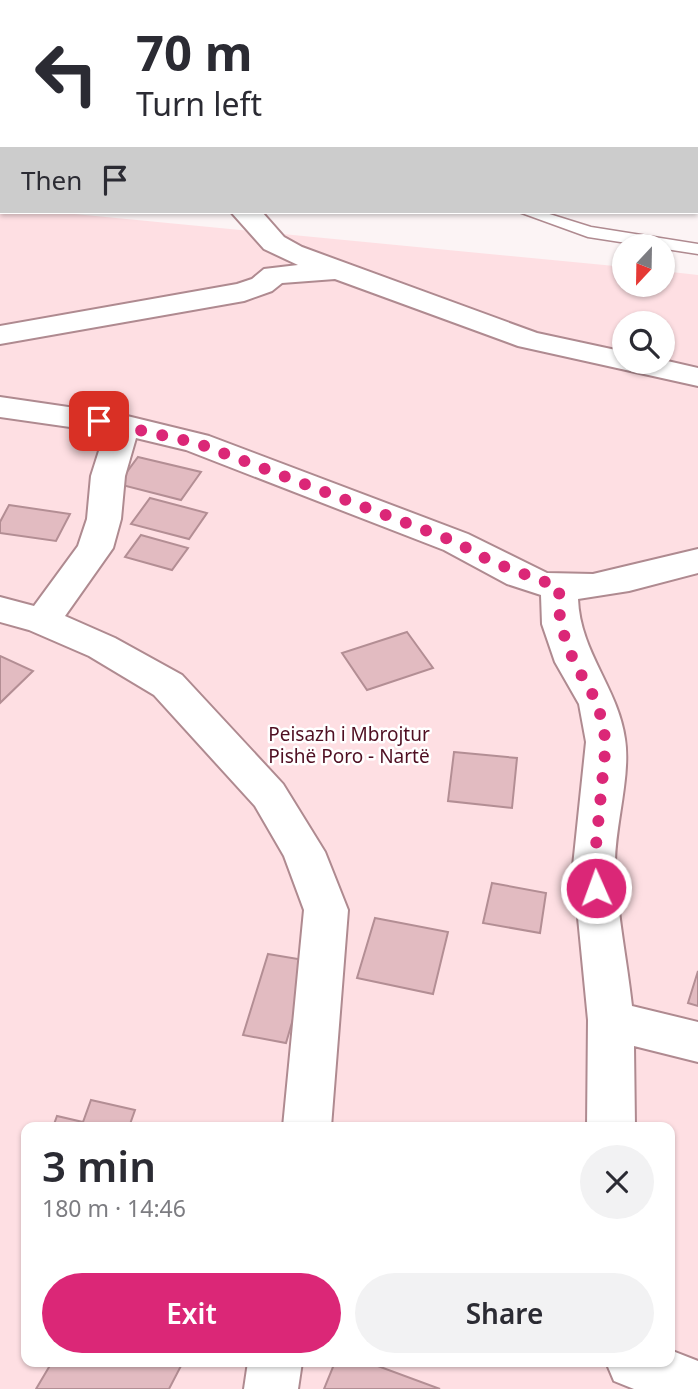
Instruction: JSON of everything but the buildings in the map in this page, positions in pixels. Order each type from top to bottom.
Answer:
[{"type":"street","points":[[248,214],[254,218],[272,245],[274,275]]},
{"type":"street","points":[[272,245],[529,340],[612,359]]},
{"type":"street","points":[[0,335],[244,292],[262,285],[274,275],[344,271]]},
{"type":"street","points":[[675,372],[698,377]]},
{"type":"street","points":[[0,407],[124,425],[197,443],[340,500],[456,542],[492,562],[559,587],[596,584],[698,561]]},
{"type":"street","points":[[42,621],[96,548],[104,519],[107,475],[124,425]]},
{"type":"street","points":[[559,587],[560,624],[574,662],[598,704],[606,742],[594,866],[611,1020],[611,1122]]},
{"type":"street","points":[[0,608],[42,621],[102,647],[168,685],[269,795],[304,852],[326,910],[307,1122]]},
{"type":"street","points":[[611,1020],[698,1041]]},
{"type":"street","points":[[271,1389],[274,1367]]},
{"type":"street","points":[[649,1367],[686,1379]]},
{"type":"lane","points":[[533,214],[588,232],[698,249]]},
{"type":"green space","name":"Peisazh i Mbrojtur Pishë Poro - Nartë","points":[[0,214],[75,214],[612,266],[612,298],[676,298],[676,272],[698,275],[698,1389],[0,1389]]},
{"type":"route","points":[[99,421],[197,443],[340,500],[421,528],[456,542],[492,562],[559,587],[560,624],[574,662],[598,704],[606,742],[594,866],[596,888]]}]
